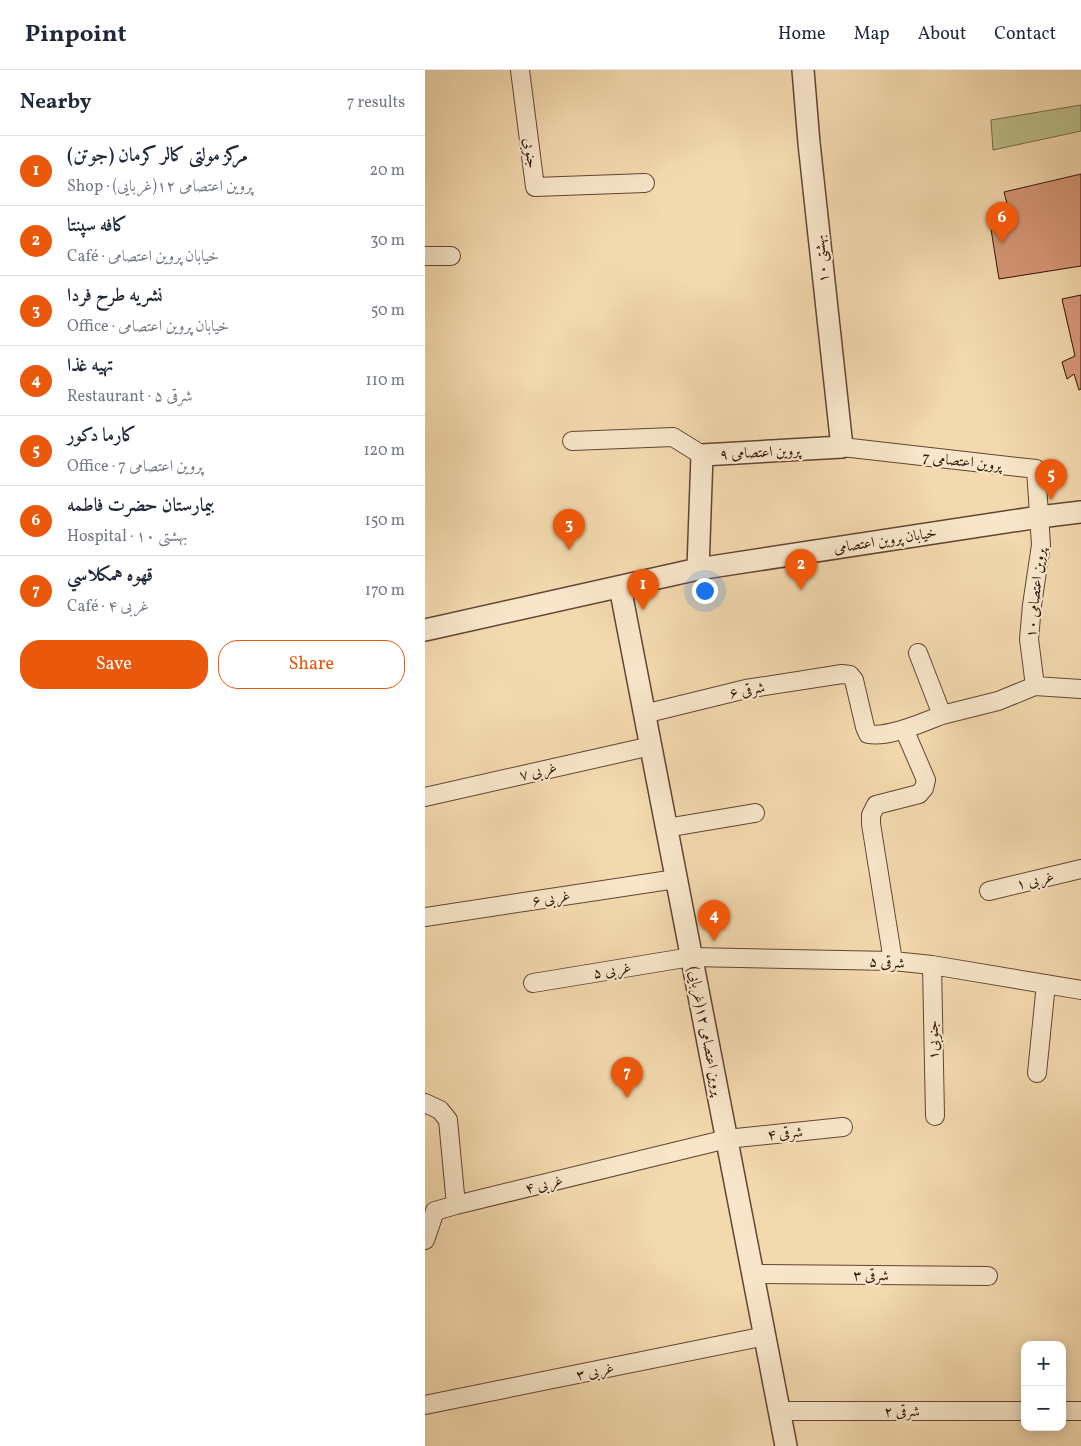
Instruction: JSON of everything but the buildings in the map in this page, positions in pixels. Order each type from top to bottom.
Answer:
[{"type":"street","name":"جنوبی","points":[[520,70],[535,188],[645,182]]},
{"type":"street","name":"بهشتی ۱۰","points":[[803,70],[810,153],[842,447]]},
{"type":"street","points":[[425,256],[451,256]]},
{"type":"street","points":[[572,441],[673,437],[702,455]]},
{"type":"street","name":"پروین اعتصامی ۹","points":[[698,569],[702,455],[842,447]]},
{"type":"street","name":"پروین اعتصامی 7","points":[[842,447],[1036,469],[1039,517]]},
{"type":"street","name":"خیابان پروین اعتصامی","points":[[425,630],[698,569],[1081,512]]},
{"type":"street","name":"پروین اعتصامی ۱۰","points":[[1035,686],[1029,639],[1041,545],[1039,517]]},
{"type":"street","name":"پروین اعتصامی ۱۲(غربایی)","points":[[620,587],[786,1446]]},
{"type":"street","points":[[918,653],[942,715]]},
{"type":"street","name":"شرقی ۶","points":[[645,714],[746,689],[842,674],[850,675],[854,680],[865,727],[869,734],[875,736],[904,729]]},
{"type":"street","points":[[893,961],[871,815],[875,805],[919,794],[924,788],[926,780],[904,729],[942,715],[998,701],[1035,686],[1081,690]]},
{"type":"street","name":"غربی ۷","points":[[425,797],[651,746]]},
{"type":"street","points":[[666,828],[755,813]]},
{"type":"street","name":"غربی ۱","points":[[989,891],[1081,869]]},
{"type":"street","name":"غربی ۶","points":[[425,917],[676,879]]},
{"type":"street","name":"شرقی ۵","points":[[691,957],[893,961],[932,965],[1081,990]]},
{"type":"street","name":"غربی ۵","points":[[533,983],[691,957]]},
{"type":"street","name":"جنوبی۱","points":[[932,965],[935,1116]]},
{"type":"street","points":[[1037,1073],[1046,984]]},
{"type":"street","points":[[433,1106],[448,1120],[456,1205]]},
{"type":"street","name":"شرقی ۴","points":[[727,1139],[843,1127]]},
{"type":"street","name":"غربی ۴","points":[[425,1240],[435,1211],[727,1139]]},
{"type":"street","name":"شرقی ۳","points":[[753,1274],[989,1276]]},
{"type":"street","name":"غربی ۳","points":[[425,1405],[765,1336]]},
{"type":"street","name":"شرقی ۲","points":[[779,1410],[1021,1411]]},
{"type":"street","points":[[1066,1411],[1081,1411]]},
{"type":"green space","points":[[1081,105],[1081,131],[993,150],[991,120]]},
{"type":"place","name":"بیمارستان حضرت فاطمه","points":[[1002,243]]},
{"type":"place","name":"کارما دکور","points":[[1051,500]]},
{"type":"place","name":"نشریه طرح فردا","points":[[569,550]]},
{"type":"place","name":"کافه سپنتا","points":[[801,590]]},
{"type":"place","name":"مرکز مولتی کالر کرمان (جوتن)","points":[[643,610]]},
{"type":"place","name":"تهیه غذا","points":[[714,941]]},
{"type":"place","name":"قهوه همكلاسي","points":[[627,1098]]}]
